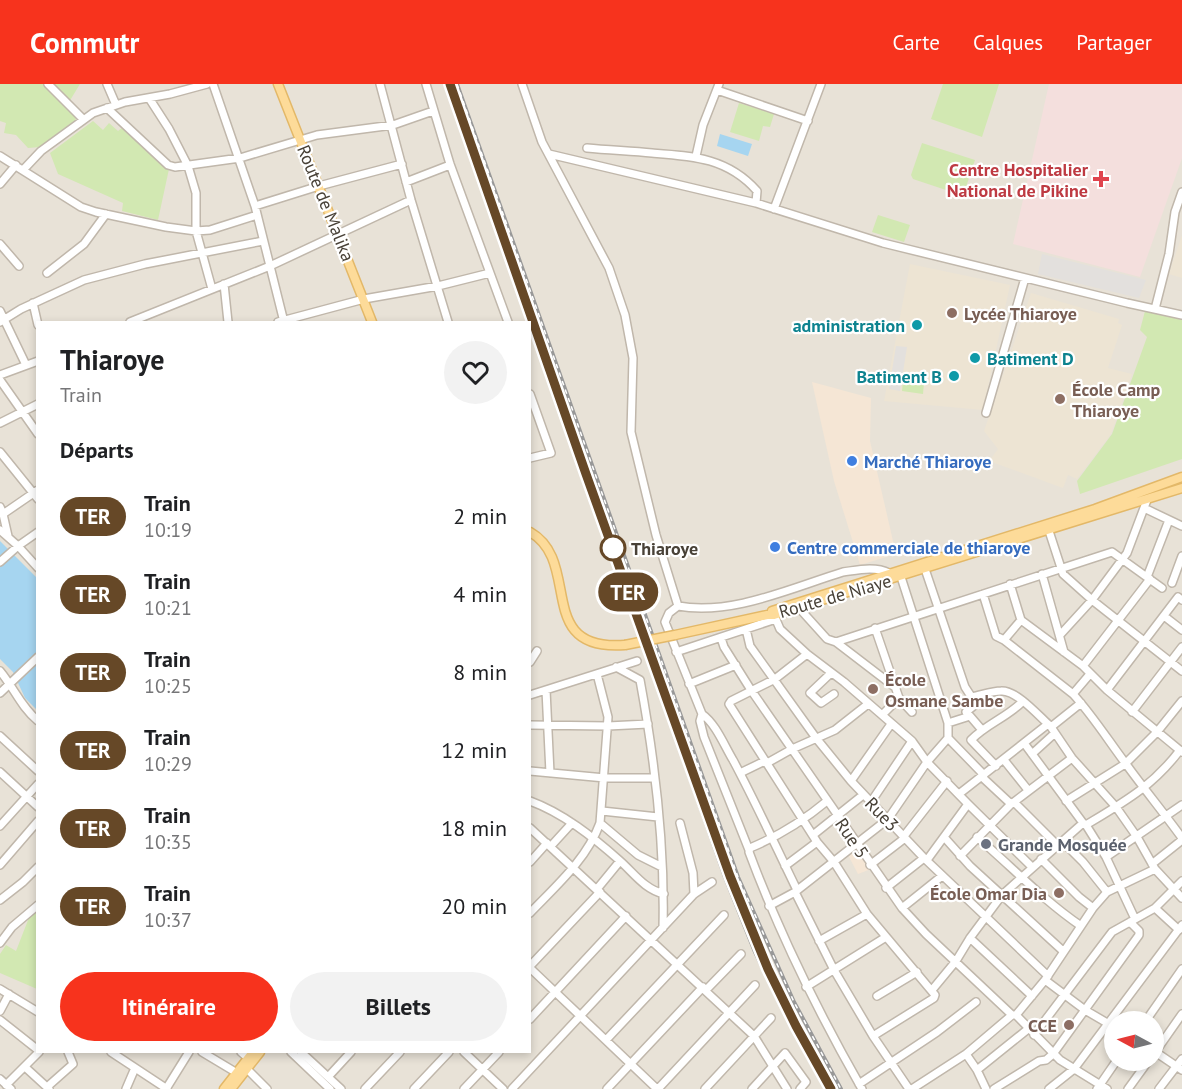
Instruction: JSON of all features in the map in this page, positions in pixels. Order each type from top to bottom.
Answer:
[{"type":"main road","name":"Route de Malika","points":[[278,84],[372,321]]},
{"type":"main road","name":"Route de Niaye","points":[[1182,477],[925,566],[901,577],[772,617],[772,611],[788,604],[889,573],[925,566],[1146,504],[1182,488]]},
{"type":"main road","points":[[531,533],[542,541],[552,556],[562,607],[569,624],[595,643],[611,646],[625,645],[772,617]]},
{"type":"main road","points":[[231,1089],[259,1053]]},
{"type":"main road","points":[[224,1089],[237,1073],[247,1054]]},
{"type":"street","points":[[48,84],[83,119]]},
{"type":"street","points":[[107,84],[116,105]]},
{"type":"street","points":[[0,184],[83,119],[116,105],[207,84]]},
{"type":"street","points":[[213,84],[255,206],[282,321]]},
{"type":"street","points":[[380,84],[393,125],[411,200],[448,321]]},
{"type":"street","points":[[426,84],[450,165],[508,321]]},
{"type":"street","points":[[522,84],[537,128],[549,154],[609,268],[625,315],[633,358],[631,432],[661,555],[678,606]]},
{"type":"street","points":[[774,209],[821,84]]},
{"type":"street","points":[[696,156],[703,125],[718,87],[808,121]]},
{"type":"street","points":[[149,98],[189,166],[196,194],[196,231],[212,289]]},
{"type":"street","points":[[107,108],[168,165],[175,167],[240,158],[317,135],[393,125],[433,111]]},
{"type":"street","points":[[587,148],[696,156],[723,165],[747,180],[757,191],[756,203]]},
{"type":"street","points":[[549,154],[756,203],[883,243],[1182,315]]},
{"type":"street","points":[[0,156],[81,207],[106,214],[196,231],[210,230],[257,215]]},
{"type":"street","points":[[255,206],[402,164]]},
{"type":"street","points":[[406,182],[450,165]]},
{"type":"street","points":[[1155,309],[1182,192]]},
{"type":"street","points":[[132,321],[270,266],[338,232],[411,200]]},
{"type":"street","points":[[46,273],[84,244],[106,214]]},
{"type":"street","points":[[2,321],[33,303],[84,280],[262,241]]},
{"type":"street","points":[[0,244],[20,266]]},
{"type":"street","points":[[286,321],[364,299],[438,286],[490,273]]},
{"type":"street","points":[[986,413],[1025,278]]},
{"type":"street","points":[[224,284],[228,321]]},
{"type":"street","points":[[33,303],[37,321]]},
{"type":"street","points":[[0,311],[2,321],[26,365]]},
{"type":"street","points":[[0,375],[36,362]]},
{"type":"street","points":[[0,380],[36,431]]},
{"type":"street","points":[[531,397],[551,453],[531,458]]},
{"type":"street","points":[[0,423],[36,405]]},
{"type":"street","points":[[0,452],[35,491],[2,511],[8,536]]},
{"type":"street","points":[[1060,635],[1092,600],[1123,558],[1130,547],[1146,504],[1182,526]]},
{"type":"street","points":[[1083,666],[1148,578],[1169,520]]},
{"type":"street","points":[[0,530],[36,566]]},
{"type":"street","points":[[1049,531],[1064,576],[1182,671]]},
{"type":"street","points":[[0,562],[36,533]]},
{"type":"street","points":[[836,642],[1111,552],[1123,558],[1162,588]]},
{"type":"street","points":[[1172,583],[1182,556]]},
{"type":"street","points":[[925,566],[937,608],[966,687],[976,705],[966,712],[982,730]]},
{"type":"street","points":[[889,573],[883,570],[843,572],[733,606],[703,609],[678,606],[669,613],[664,622],[702,714],[708,718],[740,773],[834,970],[873,1036],[911,1089],[966,1053],[1014,1015],[1047,978],[1063,951],[1107,892],[1153,866],[1182,839],[1125,764],[1092,715],[1073,694],[994,633],[983,594]]},
{"type":"street","points":[[1042,574],[1065,653]]},
{"type":"street","points":[[769,906],[796,891],[888,819],[927,762],[948,738],[948,723],[901,577]]},
{"type":"street","points":[[932,990],[956,961],[1002,895],[1041,859],[1085,824],[1145,788],[1181,751],[1132,712],[1083,666],[1021,620],[1010,584]]},
{"type":"street","points":[[1107,690],[1178,597],[1182,600]]},
{"type":"street","points":[[799,608],[827,639],[836,642],[896,688]]},
{"type":"street","points":[[1164,616],[1182,630]]},
{"type":"street","points":[[676,652],[746,629],[772,617],[807,654],[912,741],[927,762],[1032,867]]},
{"type":"street","points":[[1004,640],[1021,620]]},
{"type":"street","points":[[875,628],[899,698],[912,712]]},
{"type":"street","name":"Rue3","points":[[746,629],[750,645],[816,738],[850,781],[925,859],[1064,995],[1104,1021]]},
{"type":"street","name":"Rue 5","points":[[721,638],[724,647],[751,690],[870,865],[902,908],[926,934],[1053,1054],[1101,1088]]},
{"type":"street","points":[[1132,712],[1182,647]]},
{"type":"street","points":[[531,660],[537,651]]},
{"type":"street","points":[[807,654],[775,679],[729,704],[867,914],[935,995],[934,998],[873,1036]]},
{"type":"street","points":[[0,693],[36,659]]},
{"type":"street","points":[[531,695],[637,661]]},
{"type":"street","points":[[689,684],[736,665]]},
{"type":"street","points":[[616,667],[640,680],[648,724],[664,894],[663,928]]},
{"type":"street","points":[[0,671],[18,700],[36,719]]},
{"type":"street","points":[[531,912],[574,867],[594,840],[600,823],[608,717],[597,674]]},
{"type":"street","points":[[831,674],[810,693],[821,703],[834,694]]},
{"type":"street","points":[[1073,694],[1090,674]]},
{"type":"street","points":[[546,690],[549,774]]},
{"type":"street","points":[[972,697],[1004,691],[1023,701],[1051,728],[1072,758],[1116,807],[1137,837],[1153,866],[1182,898]]},
{"type":"street","points":[[882,715],[899,698]]},
{"type":"street","points":[[996,766],[971,741],[982,730],[1015,710],[1023,701]]},
{"type":"street","points":[[1066,801],[1125,764],[1158,732],[1182,701]]},
{"type":"street","points":[[959,794],[1024,743],[1051,728],[1081,703]]},
{"type":"street","points":[[740,773],[835,730],[868,704]]},
{"type":"street","points":[[702,714],[700,721],[704,737],[769,906],[806,987],[861,1087],[976,1002]]},
{"type":"street","points":[[948,723],[968,716]]},
{"type":"street","points":[[531,725],[648,724]]},
{"type":"street","points":[[850,781],[891,724]]},
{"type":"street","points":[[1032,754],[1051,728]]},
{"type":"street","points":[[0,736],[36,769]]},
{"type":"street","points":[[948,738],[1012,803],[1083,862],[1107,892]]},
{"type":"street","points":[[871,802],[912,741]]},
{"type":"street","points":[[994,1089],[1053,1054],[1138,935],[1106,857],[1085,824],[1024,743]]},
{"type":"street","points":[[960,856],[1012,803],[1072,758]]},
{"type":"street","points":[[1004,760],[1028,790]]},
{"type":"street","points":[[531,771],[605,778],[654,778]]},
{"type":"street","points":[[1,776],[36,805]]},
{"type":"street","points":[[870,865],[905,837],[947,781]]},
{"type":"street","points":[[0,826],[36,786]]},
{"type":"street","points":[[785,866],[837,815],[863,795]]},
{"type":"street","points":[[749,850],[804,821],[827,801]]},
{"type":"street","points":[[531,802],[572,823],[620,861],[642,884],[664,894]]},
{"type":"street","points":[[886,888],[925,859],[968,804]]},
{"type":"street","points":[[1106,857],[1182,806]]},
{"type":"street","points":[[602,811],[658,818]]},
{"type":"street","points":[[0,865],[36,823]]},
{"type":"street","points":[[531,861],[572,823]]},
{"type":"street","points":[[600,823],[638,855],[662,867]]},
{"type":"street","points":[[680,823],[693,873],[694,894]]},
{"type":"street","points":[[531,829],[754,1036],[787,1089]]},
{"type":"street","points":[[944,837],[960,856],[1063,951]]},
{"type":"street","points":[[977,837],[1022,876],[1053,907],[1081,926]]},
{"type":"street","points":[[1041,859],[1079,897],[1094,908]]},
{"type":"street","points":[[531,966],[598,890],[620,861]]},
{"type":"street","points":[[0,900],[36,869]]},
{"type":"street","points":[[902,908],[942,876]]},
{"type":"street","points":[[1034,1035],[1112,932],[1155,908],[1182,881]]},
{"type":"street","points":[[512,1089],[694,894],[712,882]]},
{"type":"street","points":[[0,943],[12,927],[36,908]]},
{"type":"street","points":[[1122,1011],[1180,927],[1155,908]]},
{"type":"street","points":[[819,941],[867,914]]},
{"type":"street","points":[[606,1040],[724,915]]},
{"type":"street","points":[[531,1018],[626,916]]},
{"type":"street","points":[[806,987],[886,937]]},
{"type":"street","points":[[970,938],[1032,996]]},
{"type":"street","points":[[608,1089],[741,954]]},
{"type":"street","points":[[531,968],[658,1089],[755,986]]},
{"type":"street","points":[[1153,1011],[1182,969]]},
{"type":"street","points":[[877,996],[917,972]]},
{"type":"street","points":[[0,989],[36,1011]]},
{"type":"street","points":[[0,1011],[9,994]]},
{"type":"street","points":[[1164,1038],[1182,1014]]},
{"type":"street","points":[[705,1089],[771,1018]]},
{"type":"street","points":[[0,1020],[36,1049]]},
{"type":"street","points":[[977,1070],[1028,1029]]},
{"type":"street","points":[[1049,1089],[1074,1069],[1104,1035]]},
{"type":"street","points":[[0,1079],[9,1087],[37,1053]]},
{"type":"street","points":[[25,1067],[48,1088],[72,1065],[68,1053]]},
{"type":"street","points":[[120,1054],[135,1068],[167,1089],[188,1053]]},
{"type":"street","points":[[204,1053],[237,1073]]},
{"type":"street","points":[[292,1053],[330,1089]]},
{"type":"street","points":[[303,1053],[341,1089]]},
{"type":"street","points":[[328,1077],[350,1053]]},
{"type":"street","points":[[365,1089],[399,1053]]},
{"type":"street","points":[[414,1089],[448,1053]]},
{"type":"street","points":[[465,1053],[503,1089]]},
{"type":"street","points":[[464,1089],[498,1053]]},
{"type":"street","points":[[752,1089],[785,1053],[806,1082],[800,1089]]},
{"type":"street","points":[[966,1053],[986,1089]]},
{"type":"street","points":[[1164,1058],[1179,1068]]},
{"type":"street","points":[[1160,1089],[1179,1068],[1182,1059]]},
{"type":"street","points":[[126,1089],[135,1068]]},
{"type":"street","points":[[247,1069],[267,1089]]},
{"type":"street","points":[[1101,1088],[1111,1071]]},
{"type":"street","points":[[1128,1089],[1141,1071]]},
{"type":"shaded area","points":[[0,84],[1182,84],[1182,1089],[0,1089]]},
{"type":"shaded area","name":"Centre Hospitalier National de Pikine","points":[[1049,84],[1182,84],[1182,158],[1140,277],[1013,244]]},
{"type":"shaded area","points":[[1182,235],[1182,278],[1169,274]]},
{"type":"shaded area","points":[[1042,254],[1146,280],[1139,298],[1038,274]]},
{"type":"shaded area","name":"Lycée Thiaroye","points":[[910,264],[1010,285],[983,410],[884,401]]},
{"type":"shaded area","name":"École Camp Thiaroye","points":[[1031,293],[1119,319],[1118,323],[1122,325],[1108,368],[1132,374],[1111,434],[1077,479],[1068,475],[1063,488],[989,461],[998,449],[984,431]]},
{"type":"shaded area","points":[[896,346],[907,347],[900,391],[889,389]]},
{"type":"shaded area","name":"Marché Thiaroye","points":[[812,382],[871,398],[870,441],[896,554],[860,565],[834,481]]},
{"type":"shaded area","points":[[856,848],[871,869],[858,874],[847,853]]},
{"type":"green space","points":[[0,84],[80,84],[69,102],[76,120],[40,147],[28,148],[16,135],[4,133],[6,123],[0,121]]},
{"type":"green space","points":[[943,84],[999,84],[982,137],[931,119]]},
{"type":"green space","points":[[739,103],[774,114],[770,127],[763,126],[759,141],[730,132]]},
{"type":"green space","points":[[93,121],[103,130],[109,123],[118,131],[123,127],[169,169],[158,220],[122,211],[123,203],[58,174],[50,153]]},
{"type":"green space","points":[[922,143],[975,160],[964,193],[958,194],[913,179],[911,175]]},
{"type":"green space","points":[[878,215],[910,225],[904,242],[872,232]]},
{"type":"green space","points":[[1145,311],[1182,320],[1182,459],[1080,494],[1077,481],[1112,434],[1147,337],[1140,330]]},
{"type":"green space","points":[[903,381],[924,383],[923,394],[902,391]]},
{"type":"green space","points":[[36,909],[36,989],[0,973],[0,954],[6,945],[16,951],[30,915]]},
{"type":"water","points":[[720,134],[752,144],[748,156],[717,146]]},
{"type":"water","points":[[0,541],[36,577],[36,709],[25,698],[13,672],[0,659]]},
{"type":"railway","points":[[446,84],[529,321]]},
{"type":"railway","points":[[457,84],[738,877],[794,1002],[841,1089]]},
{"type":"railway","points":[[531,326],[725,877],[755,952],[782,1008]]},
{"type":"railway","points":[[783,999],[812,1055]]},
{"type":"railway","points":[[803,1048],[826,1089]]},
{"type":"train","name":"TER","points":[[450,84],[586,474],[744,913],[759,950],[796,1026],[831,1089]]},
{"type":"place","name":"Centre Hospitalier National de Pikine","points":[[1101,179]]},
{"type":"place","name":"Lycée Thiaroye","points":[[952,313]]},
{"type":"place","name":"administration","points":[[917,325]]},
{"type":"place","name":"Batiment D","points":[[975,358]]},
{"type":"place","name":"Batiment B","points":[[954,376]]},
{"type":"place","name":"École Camp Thiaroye","points":[[1060,399]]},
{"type":"place","name":"Marché Thiaroye","points":[[852,461]]},
{"type":"place","name":"Centre commerciale de thiaroye","points":[[775,547]]},
{"type":"place","name":"Thiaroye","points":[[613,548]]},
{"type":"place","name":"École Osmane Sambe","points":[[873,689]]},
{"type":"place","name":"Grande Mosquée","points":[[986,844]]},
{"type":"place","name":"École Omar Dia","points":[[1059,893]]},
{"type":"place","name":"CCE","points":[[1069,1025]]}]
